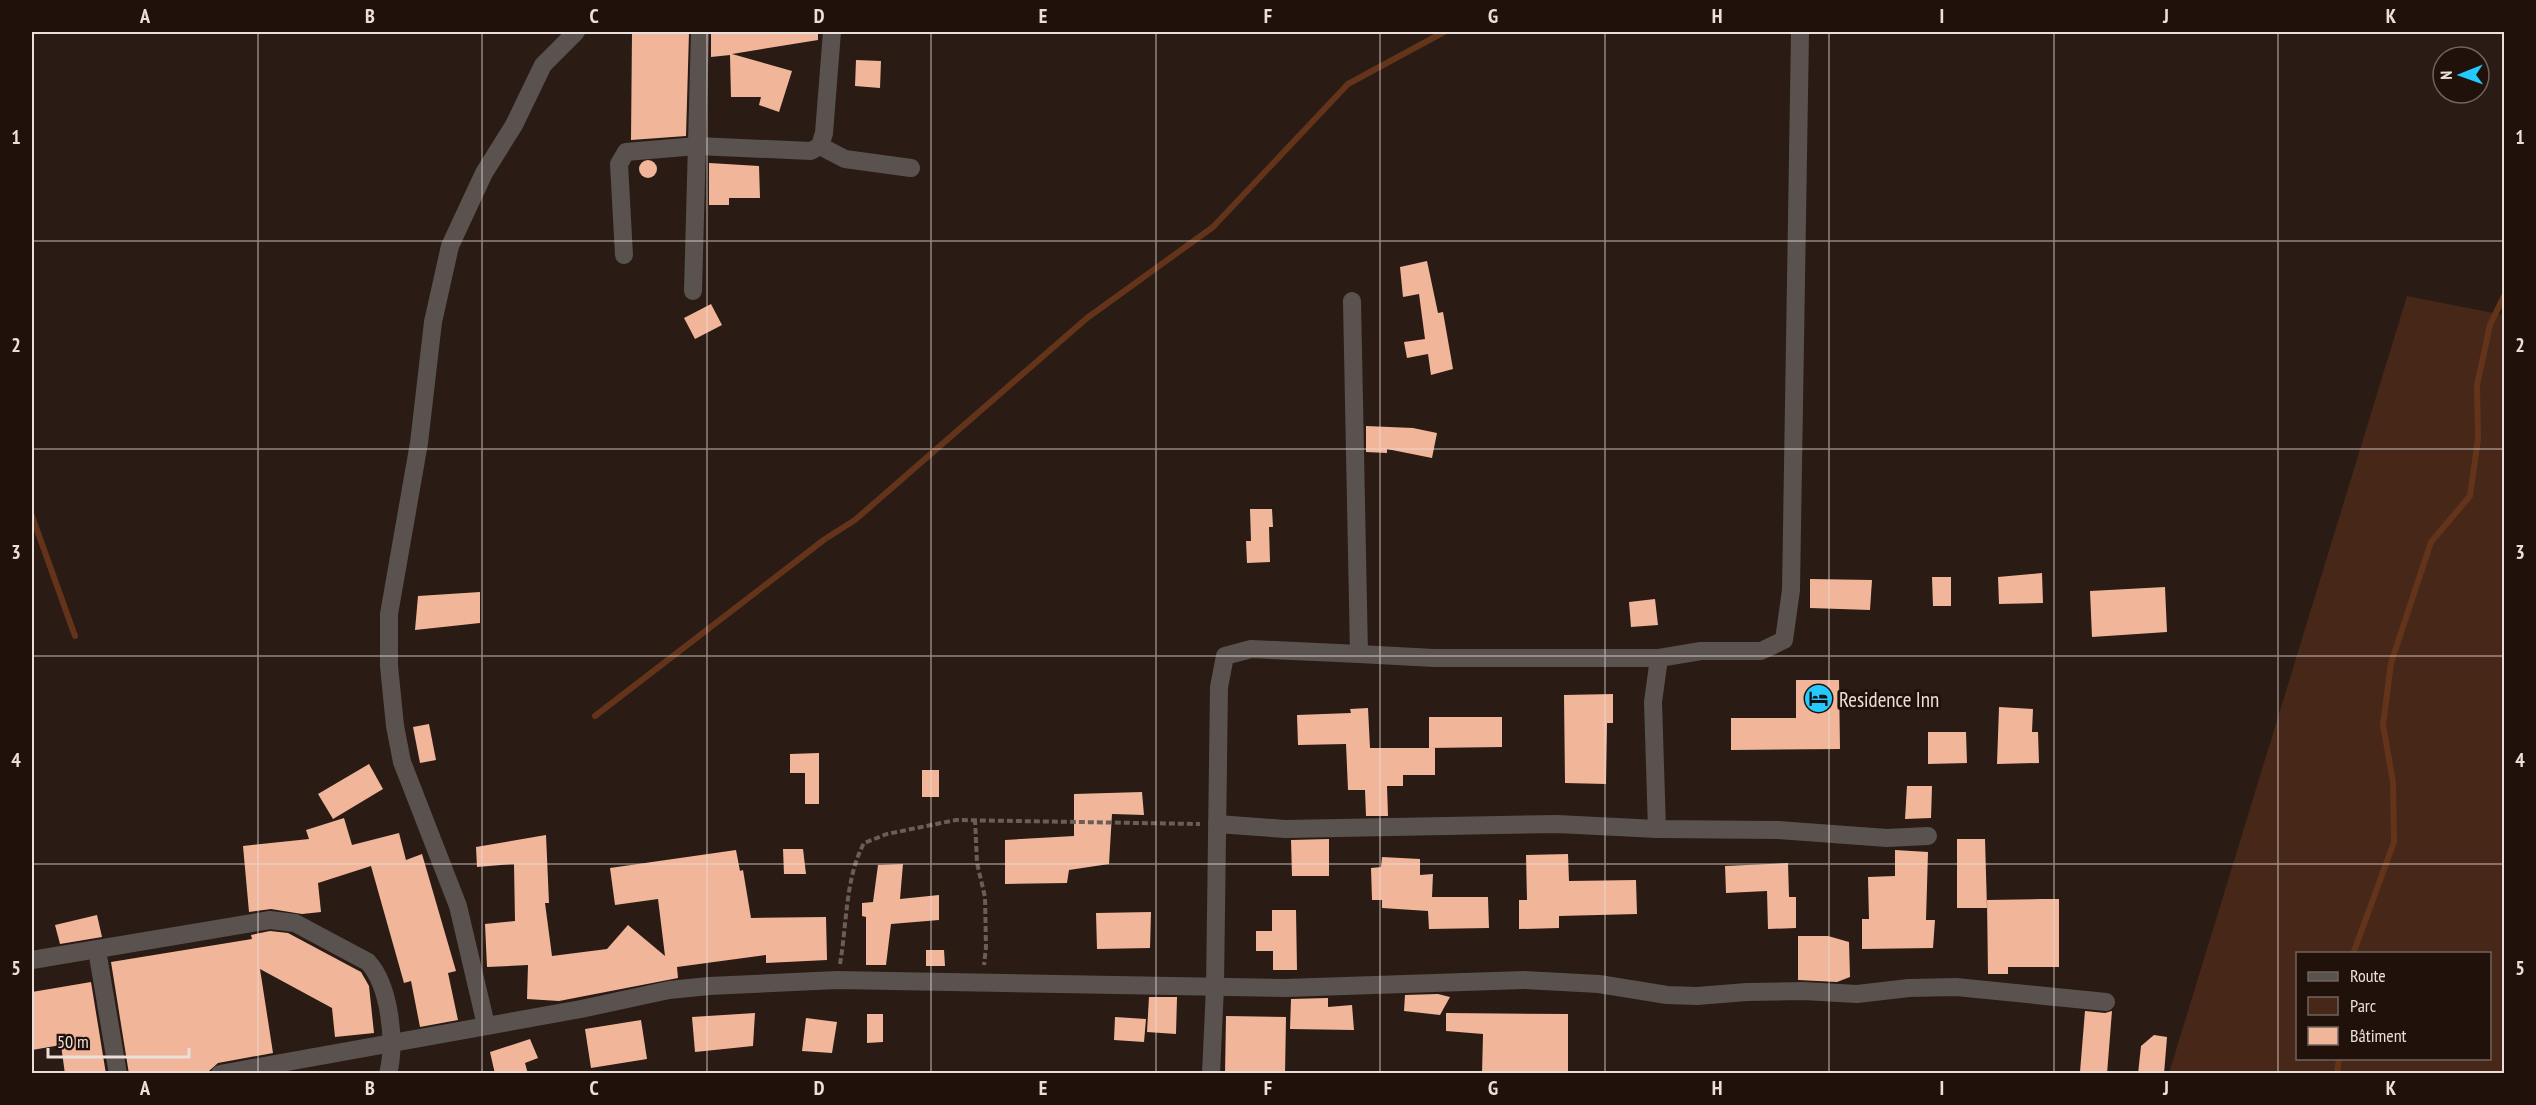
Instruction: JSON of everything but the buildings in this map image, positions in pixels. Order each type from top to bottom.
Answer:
[{"type":"street","points":[[486,1025],[458,906],[402,762],[395,726],[389,666],[389,614],[419,443],[433,322],[450,246],[484,173],[514,125],[543,64],[576,32]]},
{"type":"street","points":[[693,291],[700,32]]},
{"type":"street","points":[[624,255],[619,164],[626,152],[697,146],[811,152],[819,146],[824,133],[832,32]]},
{"type":"street","points":[[1210,1074],[1215,987],[1219,687],[1225,656],[1251,649],[1434,658],[1659,658],[1701,651],[1761,651],[1784,640],[1792,568],[1800,32]]},
{"type":"street","points":[[819,146],[845,159],[911,168]]},
{"type":"street","points":[[1352,301],[1359,654]]},
{"type":"street","points":[[1657,829],[1653,702],[1659,658]]},
{"type":"street","points":[[1217,824],[1285,829],[1557,824],[1657,829],[1778,830],[1887,838],[1928,836]]},
{"type":"street","points":[[32,960],[270,920],[295,923],[374,968],[381,982],[393,1044],[388,1074]]},
{"type":"street","points":[[97,950],[118,1074]]},
{"type":"street","points":[[220,1074],[581,1009],[669,990],[837,980],[1285,988],[1524,980],[1599,984],[1667,995],[1697,996],[1803,991],[1857,994],[1909,988],[1956,987],[2106,1002]]},
{"type":"path","points":[[975,819],[977,862],[985,897],[986,946],[981,983]]},
{"type":"path","points":[[837,980],[855,859],[864,843],[915,827],[956,820],[1217,824]]},
{"type":"green space","points":[[2407,296],[2504,315],[2504,1073],[2169,1073]]},
{"type":"waterway","points":[[595,716],[825,539],[855,520],[1087,318],[1213,227],[1348,84],[1444,32]]},
{"type":"waterway","points":[[2354,952],[2394,842],[2393,782],[2383,725],[2391,663],[2431,542],[2470,496],[2478,439],[2477,385],[2490,325],[2504,296]]},
{"type":"waterway","points":[[32,516],[75,636]]},
{"type":"waterway","points":[[2337,1074],[2339,1060]]},
{"type":"place","name":"Residence Inn","points":[[1818,699]]}]
